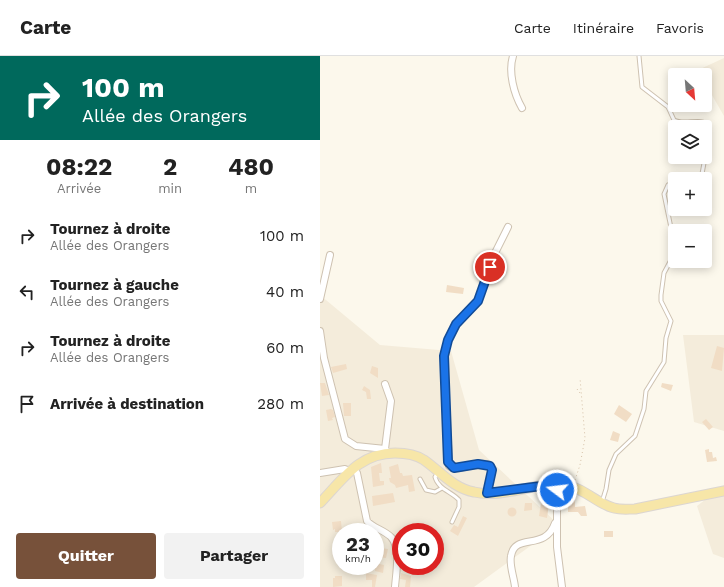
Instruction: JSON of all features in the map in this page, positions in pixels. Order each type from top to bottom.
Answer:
[{"type":"main road","points":[[320,503],[351,470],[372,456],[386,451],[417,456],[458,486],[476,493],[487,493],[557,484],[574,487],[613,508],[635,508],[724,491]]},
{"type":"street","points":[[513,56],[511,66],[514,91],[522,108]]},
{"type":"street","points":[[487,493],[492,470],[490,466],[478,464],[457,468],[450,466],[444,356],[448,340],[456,324],[478,301],[493,257],[508,227]]},
{"type":"street","points":[[320,299],[330,255]]},
{"type":"street","points":[[320,331],[324,358],[345,439],[356,446],[386,451],[391,401],[385,384]]},
{"type":"street","points":[[320,473],[345,469],[357,473],[367,521],[391,537],[394,541],[396,550],[395,587]]},
{"type":"street","points":[[557,484],[557,547],[562,587]]},
{"type":"street","points":[[515,587],[510,558],[513,550],[523,542],[547,537],[552,531],[557,520]]},
{"type":"lane","points":[[639,56],[642,87],[668,107],[674,120],[682,123],[703,121],[708,125],[708,142],[702,172]]},
{"type":"lane","points":[[668,185],[664,194],[668,213]]},
{"type":"lane","points":[[602,502],[609,470],[616,454],[635,436],[644,408],[646,391],[664,362],[666,338],[671,321],[661,301],[662,279],[672,258],[675,247],[669,216]]},
{"type":"lane","points":[[438,472],[435,477],[436,480],[442,488],[459,500],[459,507],[452,522]]},
{"type":"lane","points":[[420,479],[426,490],[435,492],[442,488]]},
{"type":"path","points":[[574,487],[580,465],[584,438],[580,378]]},
{"type":"path","points":[[577,389],[581,394]]},
{"type":"shaded area","points":[[724,58],[724,116],[712,95],[712,68],[702,68]]},
{"type":"shaded area","points":[[320,295],[380,345],[451,351],[479,450],[559,525],[474,587],[320,587]]},
{"type":"shaded area","points":[[683,335],[724,335],[724,431],[694,422]]},
{"type":"shaded area","points":[[724,485],[724,558],[713,554],[697,506]]},
{"type":"building","points":[[447,285],[464,288],[463,294],[446,292]]},
{"type":"building","points":[[717,346],[724,348],[722,371],[711,368]]},
{"type":"building","points":[[346,364],[347,369],[333,373],[331,367]]},
{"type":"building","points":[[372,366],[378,368],[378,378],[370,373]]},
{"type":"building","points":[[320,383],[325,383],[329,395],[322,396]]},
{"type":"building","points":[[662,383],[673,385],[671,391],[661,387]]},
{"type":"building","points":[[364,386],[370,390],[371,399],[367,399],[366,392],[362,390]]},
{"type":"building","points":[[343,403],[351,403],[351,416],[344,416]]},
{"type":"building","points":[[619,405],[632,414],[626,422],[614,414]]},
{"type":"building","points":[[326,410],[333,410],[335,417],[332,418],[333,420],[328,421]]},
{"type":"building","points":[[706,419],[713,427],[709,430],[702,422]]},
{"type":"building","points":[[613,431],[620,434],[618,442],[610,440]]},
{"type":"building","points":[[709,449],[709,452],[712,452],[713,458],[716,457],[717,461],[707,462],[705,450]]},
{"type":"building","points":[[381,463],[382,473],[379,473],[380,481],[384,481],[384,485],[373,487],[371,467]]},
{"type":"building","points":[[398,464],[400,473],[402,473],[403,476],[412,475],[415,491],[409,492],[408,485],[396,488],[395,485],[390,482],[389,478],[391,478],[389,467]]},
{"type":"building","points":[[393,493],[395,502],[373,506],[372,496]]},
{"type":"building","points":[[575,500],[575,507],[585,506],[587,516],[581,516],[578,512],[568,512],[568,501]]},
{"type":"building","points":[[525,503],[532,503],[532,510],[524,511]]},
{"type":"building","points":[[541,503],[549,504],[547,518],[539,516]]},
{"type":"building","points":[[510,508],[514,508],[516,512],[514,516],[510,516],[508,514],[508,510]]},
{"type":"building","points":[[463,516],[467,518],[458,536],[450,531],[454,525],[458,527]]},
{"type":"building","points":[[341,521],[341,523],[332,523]]},
{"type":"building","points":[[604,531],[613,531],[613,537],[604,537]]},
{"type":"building","points":[[384,548],[388,549],[386,558],[384,558]]},
{"type":"building","points":[[366,575],[377,575],[375,587],[372,587],[372,580],[366,580]]},
{"type":"building","points":[[401,575],[411,576],[410,587],[405,587],[406,580],[400,579]]},
{"type":"building","points":[[335,576],[342,576],[342,586],[333,587],[333,578],[335,578]]},
{"type":"route","points":[[490,267],[478,301],[456,324],[448,340],[444,356],[448,462],[451,467],[454,468],[478,464],[486,464],[490,466],[492,468],[491,479],[487,493],[557,484],[557,490]]}]
